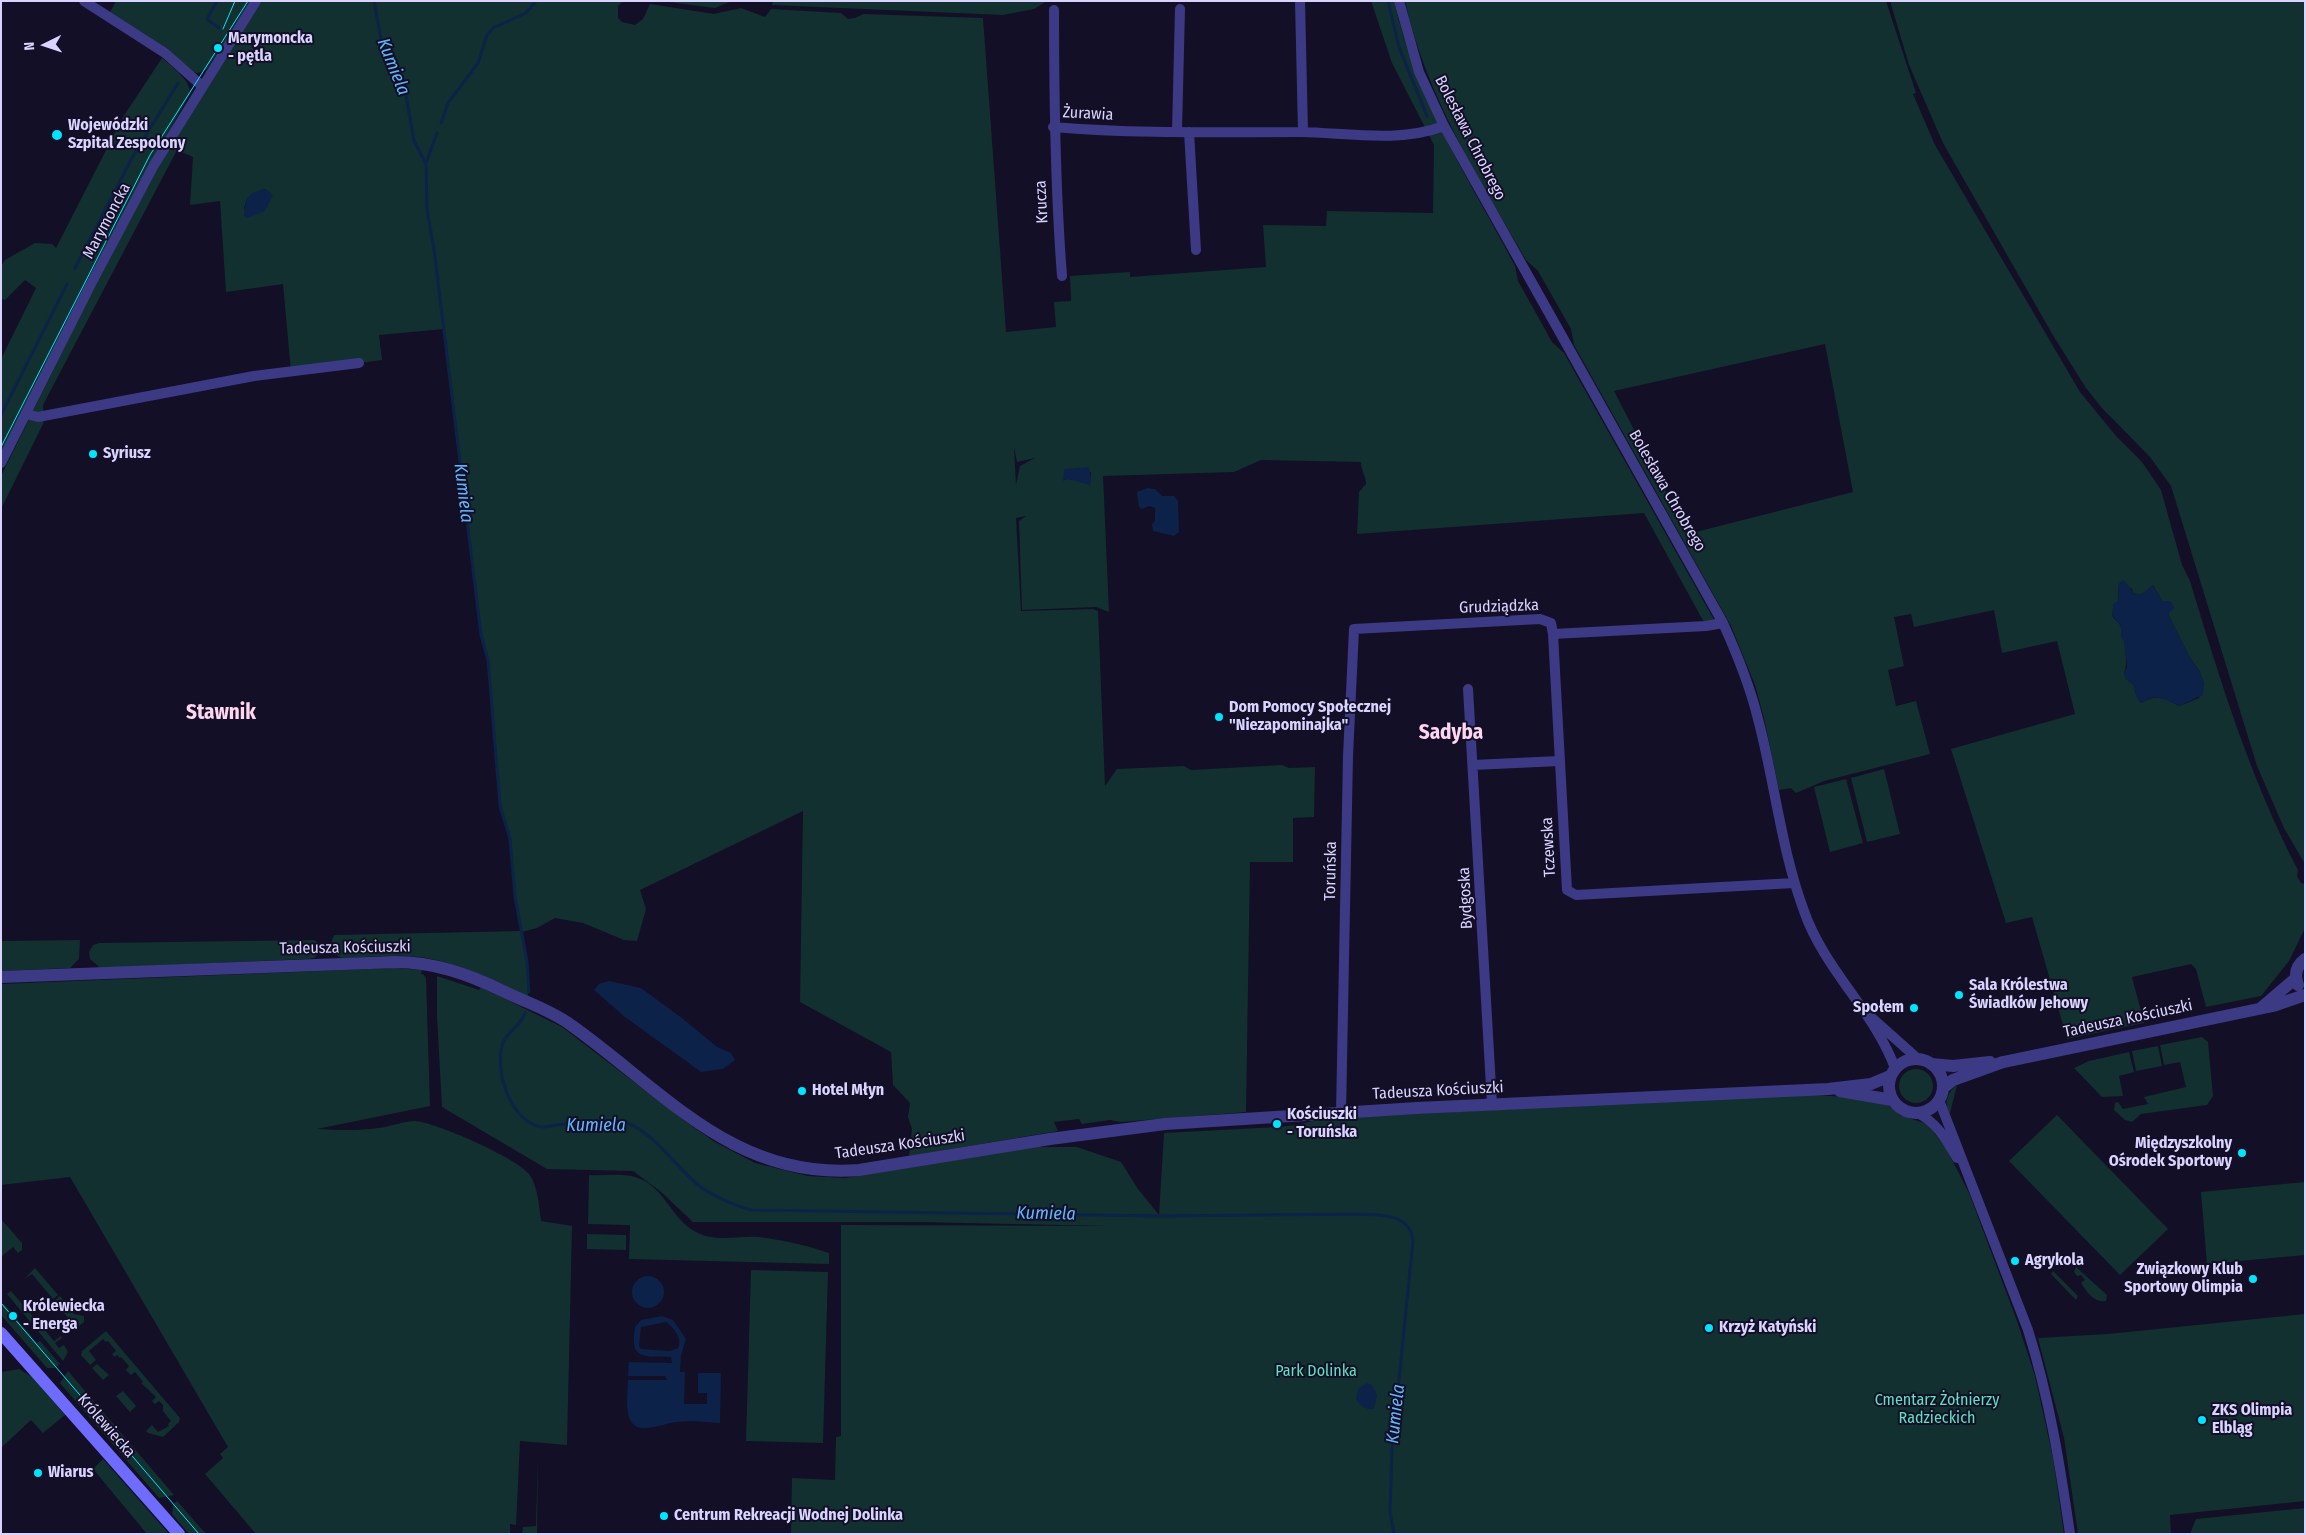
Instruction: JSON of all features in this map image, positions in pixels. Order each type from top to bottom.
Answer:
[{"type":"main road","name":"Królewiecka","points":[[1,1326],[4,1340],[179,1534]]},
{"type":"street","points":[[84,1],[165,53],[202,86]]},
{"type":"street","name":"Marymoncka","points":[[1,463],[136,199],[202,86],[256,1]]},
{"type":"street","points":[[1300,1],[1303,132]]},
{"type":"street","name":"Bolesława Chrobrego","points":[[1399,1],[1420,72],[1444,126],[1723,623],[1749,686],[1759,720],[1785,850],[1794,884],[1816,937],[1828,959],[1888,1050],[1892,1072]]},
{"type":"street","points":[[1177,131],[1180,9]]},
{"type":"street","name":"Żurawia","points":[[1054,10],[1053,127],[1189,132],[1405,134],[1427,133],[1444,126]]},
{"type":"street","name":"Krucza","points":[[1053,127],[1062,276]]},
{"type":"street","points":[[1189,132],[1196,250]]},
{"type":"street","points":[[26,414],[38,417],[254,376],[359,363]]},
{"type":"street","name":"Grudziądzka","points":[[1354,629],[1540,619],[1551,623],[1553,634],[1706,626],[1723,623]]},
{"type":"street","name":"Toruńska","points":[[1341,1113],[1348,756],[1354,629]]},
{"type":"street","name":"Tczewska","points":[[1553,634],[1566,887],[1572,894],[1794,884]]},
{"type":"street","name":"Bydgoska","points":[[1468,689],[1492,1104]]},
{"type":"street","points":[[1473,765],[1559,761]]},
{"type":"street","points":[[2305,959],[2297,968],[2296,978],[2305,994]]},
{"type":"street","name":"Tadeusza Kościuszki","points":[[1,977],[403,962],[431,965],[457,972],[569,1023],[713,1133],[752,1154],[810,1170],[837,1172],[1050,1138],[1165,1124],[1492,1104],[1828,1089],[1871,1084],[1892,1072]]},
{"type":"street","name":"Tadeusza Kościuszki","points":[[2260,1008],[2296,978]]},
{"type":"street","name":"Tadeusza Kościuszki","points":[[1931,1064],[1953,1066],[2003,1062],[2260,1008],[2305,994]]},
{"type":"street","name":"Bolesława Chrobrego","points":[[1865,1013],[1918,1059]]},
{"type":"street","points":[[1969,1178],[1944,1136],[1928,1119],[1917,1113],[1904,1110],[1892,1100],[1888,1090],[1892,1072],[1907,1060],[1918,1059],[1931,1064],[1941,1077],[1941,1094],[1969,1178],[2024,1321],[2038,1364],[2053,1420],[2070,1534]]},
{"type":"street","name":"Tadeusza Kościuszki","points":[[1941,1094],[1953,1080],[2003,1062]]},
{"type":"street","name":"Tadeusza Kościuszki","points":[[1828,1089],[1892,1100]]},
{"type":"street","points":[[1917,1113],[1930,1109],[1941,1094]]},
{"type":"green space","points":[[116,1],[251,1],[207,69],[198,73],[192,72],[168,49],[110,12]]},
{"type":"green space","points":[[261,1],[623,1],[618,6],[618,18],[622,22],[635,25],[643,19],[650,4],[714,14],[741,8],[765,17],[771,9],[841,13],[848,19],[863,14],[983,18],[1006,332],[1056,327],[1054,302],[1071,301],[1070,276],[1130,272],[1130,277],[1266,267],[1263,225],[1326,226],[1327,211],[1433,213],[1434,145],[1392,63],[1371,1],[1394,1],[1416,73],[1430,106],[1515,266],[1518,281],[1552,342],[1564,353],[1717,625],[1706,626],[1644,513],[1357,534],[1359,492],[1366,484],[1361,462],[1261,460],[1234,472],[1103,476],[1109,612],[1096,607],[1022,610],[1019,521],[1026,516],[1016,518],[1021,611],[1093,609],[1098,611],[1105,786],[1117,769],[1184,766],[1191,770],[1282,765],[1289,768],[1315,767],[1314,817],[1293,818],[1293,862],[1250,862],[1246,1112],[1121,1122],[1110,1120],[1082,1124],[1079,1119],[1054,1122],[1058,1131],[909,1156],[912,1129],[908,1117],[910,1103],[893,1085],[891,1052],[800,1002],[803,811],[640,890],[646,909],[637,941],[624,940],[583,923],[555,918],[537,928],[522,932],[527,961],[528,996],[475,972],[433,959],[400,956],[342,958],[333,951],[331,945],[334,935],[521,931],[515,897],[510,839],[500,806],[488,660],[481,635],[444,329],[379,335],[382,360],[291,372],[283,284],[226,292],[220,201],[190,205],[193,157],[177,150],[43,405],[44,422],[1,509],[1,476],[85,306],[169,146]],"holes":[[[266,189],[244,209],[251,195]],[[1014,447],[1017,462],[1035,458],[1020,466],[1016,485]],[[1091,472],[1090,484],[1069,479]]]},
{"type":"green space","points":[[661,1],[732,1],[715,8]]},
{"type":"green space","points":[[773,1],[1047,1],[1034,9],[1003,15],[772,5]]},
{"type":"green space","points":[[1405,1],[1886,1],[1916,93],[1913,94],[1935,145],[2080,392],[2116,436],[2142,462],[2161,490],[2182,565],[2190,581],[2237,728],[2265,800],[2298,870],[2297,876],[2301,883],[2305,884],[2305,928],[2289,961],[2261,996],[2206,1007],[2196,969],[2191,964],[2132,977],[2144,1023],[2067,1039],[2032,917],[2006,923],[1951,749],[2075,714],[2057,641],[2002,653],[1994,610],[1914,627],[1911,614],[1894,617],[1904,666],[1888,670],[1896,706],[1916,701],[1930,754],[1824,781],[1796,793],[1791,788],[1779,790],[1755,685],[1731,626],[1574,345],[1571,329],[1538,271],[1526,260],[1455,135],[1426,70],[1414,36]],"holes":[[[1825,344],[1853,492],[1688,534],[1614,391]],[[2119,583],[2131,588],[2134,593],[2141,595],[2153,585],[2162,601],[2170,610],[2168,614],[2190,658],[2199,670],[2204,684],[2199,698],[2179,706],[2160,698],[2146,700],[2141,703],[2136,695],[2134,685],[2126,679],[2124,673],[2126,656],[2123,635],[2120,625],[2112,615],[2118,601]]]},
{"type":"green space","points":[[1890,1],[2305,1],[2305,864],[2284,828],[2257,766],[2171,486],[2150,457],[2101,407],[2086,388],[2054,337],[1943,143],[1909,65]]},
{"type":"green space","points":[[162,58],[184,79],[190,94],[130,200],[1,453],[1,359],[36,288],[25,280],[5,300],[1,299],[1,266],[5,260],[35,243],[52,244],[56,248],[123,117]]},
{"type":"green space","points":[[1884,769],[1900,834],[1867,842],[1851,778]]},
{"type":"green space","points":[[1846,779],[1863,843],[1830,852],[1814,787]]},
{"type":"green space","points":[[80,940],[79,959],[70,968],[1,971],[1,941]]},
{"type":"green space","points":[[314,940],[321,944],[320,952],[314,958],[306,959],[100,968],[90,959],[89,952],[93,945],[99,943]]},
{"type":"green space","points":[[393,968],[422,970],[421,975],[423,974],[426,978],[430,1106],[317,1129],[371,1129],[415,1121],[440,1127],[493,1150],[521,1167],[529,1174],[534,1184],[538,1196],[541,1221],[572,1226],[567,1445],[520,1441],[516,1525],[510,1524],[510,1533],[256,1534],[205,1474],[223,1458],[220,1454],[228,1447],[70,1177],[1,1185],[1,984]]},
{"type":"green space","points":[[437,976],[479,990],[481,987],[562,1027],[689,1124],[715,1142],[755,1163],[808,1176],[845,1178],[1034,1147],[1077,1147],[1121,1162],[1138,1189],[1159,1215],[1164,1133],[1277,1127],[1297,1125],[1316,1120],[1378,1116],[1802,1094],[1857,1098],[1888,1105],[1900,1115],[1927,1124],[1946,1148],[1969,1193],[2017,1321],[2035,1376],[2053,1458],[2064,1534],[791,1534],[792,1478],[835,1480],[836,1437],[841,1436],[841,1225],[1110,1226],[920,1222],[693,1222],[660,1191],[633,1171],[547,1169],[442,1107],[437,1016]]},
{"type":"green space","points":[[2202,1037],[2208,1042],[2213,1096],[2207,1105],[2141,1114],[2132,1122],[2125,1120],[2114,1110],[2115,1103],[2118,1102],[2123,1109],[2148,1104],[2144,1097],[2186,1087],[2180,1062],[2164,1065],[2160,1045]]},
{"type":"green space","points":[[2158,1046],[2162,1066],[2136,1071],[2132,1051]]},
{"type":"green space","points":[[2129,1052],[2134,1072],[2119,1076],[2123,1096],[2102,1097],[2074,1068],[2089,1061]]},
{"type":"green space","points":[[1916,1069],[1928,1074],[1933,1086],[1928,1098],[1916,1103],[1904,1098],[1899,1086],[1904,1074]]},
{"type":"green space","points":[[1957,1085],[1950,1113],[1949,1114],[1947,1098]]},
{"type":"green space","points":[[2057,1115],[2168,1229],[2120,1275],[2009,1161]]},
{"type":"green space","points":[[589,1175],[624,1175],[645,1181],[660,1194],[687,1226],[704,1235],[719,1238],[759,1237],[794,1243],[829,1253],[829,1264],[629,1259],[630,1225],[588,1224]]},
{"type":"green space","points":[[2305,1182],[2305,1255],[2207,1264],[2201,1192]]},
{"type":"green space","points":[[1,1219],[22,1243],[22,1250],[18,1253],[13,1247],[1,1257]]},
{"type":"green space","points":[[587,1234],[626,1235],[626,1250],[587,1249]]},
{"type":"green space","points":[[2076,1267],[2107,1295],[2106,1301],[2094,1299],[2088,1293],[2081,1283],[2085,1280],[2081,1275],[2077,1276],[2074,1272]]},
{"type":"green space","points":[[35,1268],[58,1295],[53,1299],[32,1274],[24,1279]]},
{"type":"green space","points":[[751,1270],[828,1272],[823,1443],[746,1441]]},
{"type":"green space","points":[[2053,1271],[2078,1296],[2076,1300],[2051,1274]]},
{"type":"green space","points":[[11,1291],[54,1341],[61,1336],[62,1338],[55,1343],[59,1348],[64,1345],[68,1352],[63,1361],[7,1294]]},
{"type":"green space","points":[[60,1296],[74,1314],[84,1316],[84,1322],[74,1330],[67,1331],[74,1325],[54,1301]]},
{"type":"green space","points":[[3,1303],[37,1343],[40,1341],[60,1364],[55,1368],[47,1368],[1,1315]]},
{"type":"green space","name":"ZKS Olimpia Elbląg","points":[[2305,1314],[2305,1501],[2170,1515],[2171,1534],[2078,1534],[2064,1438],[2038,1338],[2108,1334]]},
{"type":"green space","points":[[106,1331],[180,1418],[179,1422],[163,1437],[146,1431],[152,1425],[158,1432],[169,1426],[168,1424],[171,1421],[163,1411],[163,1405],[159,1401],[155,1404],[152,1401],[156,1397],[141,1383],[143,1382],[135,1372],[131,1375],[126,1370],[129,1366],[121,1357],[117,1355],[115,1357],[112,1354],[116,1351],[108,1341],[106,1342],[103,1339],[89,1351],[96,1360],[90,1365],[81,1355],[82,1351]]},
{"type":"green space","points":[[97,1364],[109,1375],[103,1380],[92,1368]]},
{"type":"green space","points":[[19,1369],[32,1377],[65,1415],[43,1433],[31,1420],[1,1448],[1,1372]]},
{"type":"green space","points":[[68,1371],[174,1495],[159,1498],[60,1383]]},
{"type":"green space","points":[[123,1391],[136,1406],[130,1412],[116,1396]]},
{"type":"green space","points":[[538,1453],[537,1534],[522,1534],[523,1527],[536,1526]]},
{"type":"green space","points":[[103,1459],[169,1534],[147,1534],[93,1469]]},
{"type":"green space","points":[[177,1501],[206,1534],[189,1534],[172,1514],[173,1504]]},
{"type":"green space","points":[[2305,1508],[2305,1534],[2190,1534],[2196,1519]]},
{"type":"water","points":[[266,189],[273,195],[265,211],[248,218],[244,216],[246,199],[254,192]]},
{"type":"water","points":[[1089,467],[1090,485],[1069,479],[1063,481],[1064,469]]},
{"type":"water","points":[[1147,488],[1155,489],[1162,496],[1174,496],[1178,501],[1179,532],[1174,536],[1153,531],[1152,524],[1155,521],[1155,508],[1149,506],[1142,509],[1139,507],[1137,492]]},
{"type":"water","points":[[2124,580],[2134,593],[2141,595],[2153,585],[2162,601],[2170,601],[2173,604],[2174,608],[2168,614],[2190,658],[2199,670],[2204,684],[2203,695],[2179,706],[2155,697],[2141,703],[2136,695],[2134,685],[2126,679],[2124,673],[2127,667],[2124,641],[2121,637],[2121,626],[2112,615],[2113,604],[2118,601],[2119,583]]},
{"type":"water","points":[[609,981],[641,988],[717,1047],[731,1053],[735,1060],[723,1069],[701,1072],[625,1017],[594,990],[599,984]]},
{"type":"water","points":[[648,1276],[660,1280],[664,1292],[660,1304],[648,1308],[636,1304],[632,1292],[636,1280]]},
{"type":"water","points":[[662,1316],[673,1320],[686,1339],[681,1355],[680,1372],[685,1372],[684,1404],[707,1404],[707,1393],[698,1393],[698,1373],[721,1373],[720,1423],[682,1421],[646,1428],[633,1424],[629,1418],[627,1403],[628,1380],[667,1380],[665,1376],[628,1376],[629,1362],[672,1363],[671,1357],[647,1356],[637,1351],[634,1346],[635,1327],[641,1320]],"holes":[[[666,1322],[678,1337],[678,1348],[670,1351],[641,1349],[639,1346],[641,1327]]]},
{"type":"water","points":[[1367,1383],[1372,1385],[1377,1395],[1374,1409],[1364,1407],[1356,1399],[1358,1389]]},
{"type":"waterway","points":[[217,1],[207,19],[219,28]]},
{"type":"waterway","name":"Kumiela","points":[[374,1],[382,45],[404,84],[414,141],[426,164],[427,210],[434,249],[481,635],[488,660],[500,806],[510,839],[515,897],[527,961],[529,992]]},
{"type":"waterway","points":[[441,123],[448,103],[478,63],[487,35],[493,28],[526,13],[536,1]]},
{"type":"waterway","points":[[1388,1],[1399,47],[1427,116]]},
{"type":"waterway","points":[[75,268],[132,158],[178,83]]},
{"type":"waterway","points":[[426,163],[437,133]]},
{"type":"waterway","points":[[1,415],[67,284]]},
{"type":"waterway","name":"Kumiela","points":[[525,1013],[521,1021],[505,1039],[501,1054],[503,1081],[514,1107],[523,1117],[533,1124],[544,1127],[598,1121],[627,1123],[648,1135],[702,1188],[726,1201],[751,1210],[1160,1216],[1356,1214],[1383,1215],[1399,1220],[1411,1232],[1413,1241],[1392,1449],[1390,1512],[1394,1534]]},
{"type":"tram line","points":[[223,29],[235,1]]},
{"type":"tram line","points":[[1,447],[150,155],[248,1]]},
{"type":"tram line","points":[[1,1303],[199,1534]]},
{"type":"place","name":"Marymoncka - pętla","points":[[218,48]]},
{"type":"place","name":"Wojewódzki Szpital Zespolony","points":[[57,135]]},
{"type":"place","name":"Syriusz","points":[[93,454]]},
{"type":"place","name":"Dom Pomocy Społecznej \"Niezapominajka\"","points":[[1219,717]]},
{"type":"place","name":"Sala Królestwa Świadków Jehowy","points":[[1959,995]]},
{"type":"place","name":"Społem","points":[[1914,1008]]},
{"type":"place","name":"Hotel Młyn","points":[[802,1091]]},
{"type":"place","name":"Kościuszki - Toruńska","points":[[1277,1124]]},
{"type":"place","name":"Międzyszkolny Ośrodek Sportowy","points":[[2242,1153]]},
{"type":"place","name":"Agrykola","points":[[2015,1261]]},
{"type":"place","name":"Związkowy Klub Sportowy Olimpia","points":[[2253,1279]]},
{"type":"place","name":"Królewiecka - Energa","points":[[13,1316]]},
{"type":"place","name":"Krzyż Katyński","points":[[1709,1328]]},
{"type":"place","name":"ZKS Olimpia Elbląg","points":[[2202,1420]]},
{"type":"place","name":"Wiarus","points":[[38,1473]]},
{"type":"place","name":"Centrum Rekreacji Wodnej Dolinka","points":[[664,1516]]},
{"type":"district","name":"Stawnik","points":[[221,713]]},
{"type":"district","name":"Sadyba","points":[[1451,733]]},
{"type":"park label","name":"Park Dolinka","points":[[1316,1372]]},
{"type":"park label","name":"Cmentarz Żołnierzy Radzieckich","points":[[1937,1410]]}]
